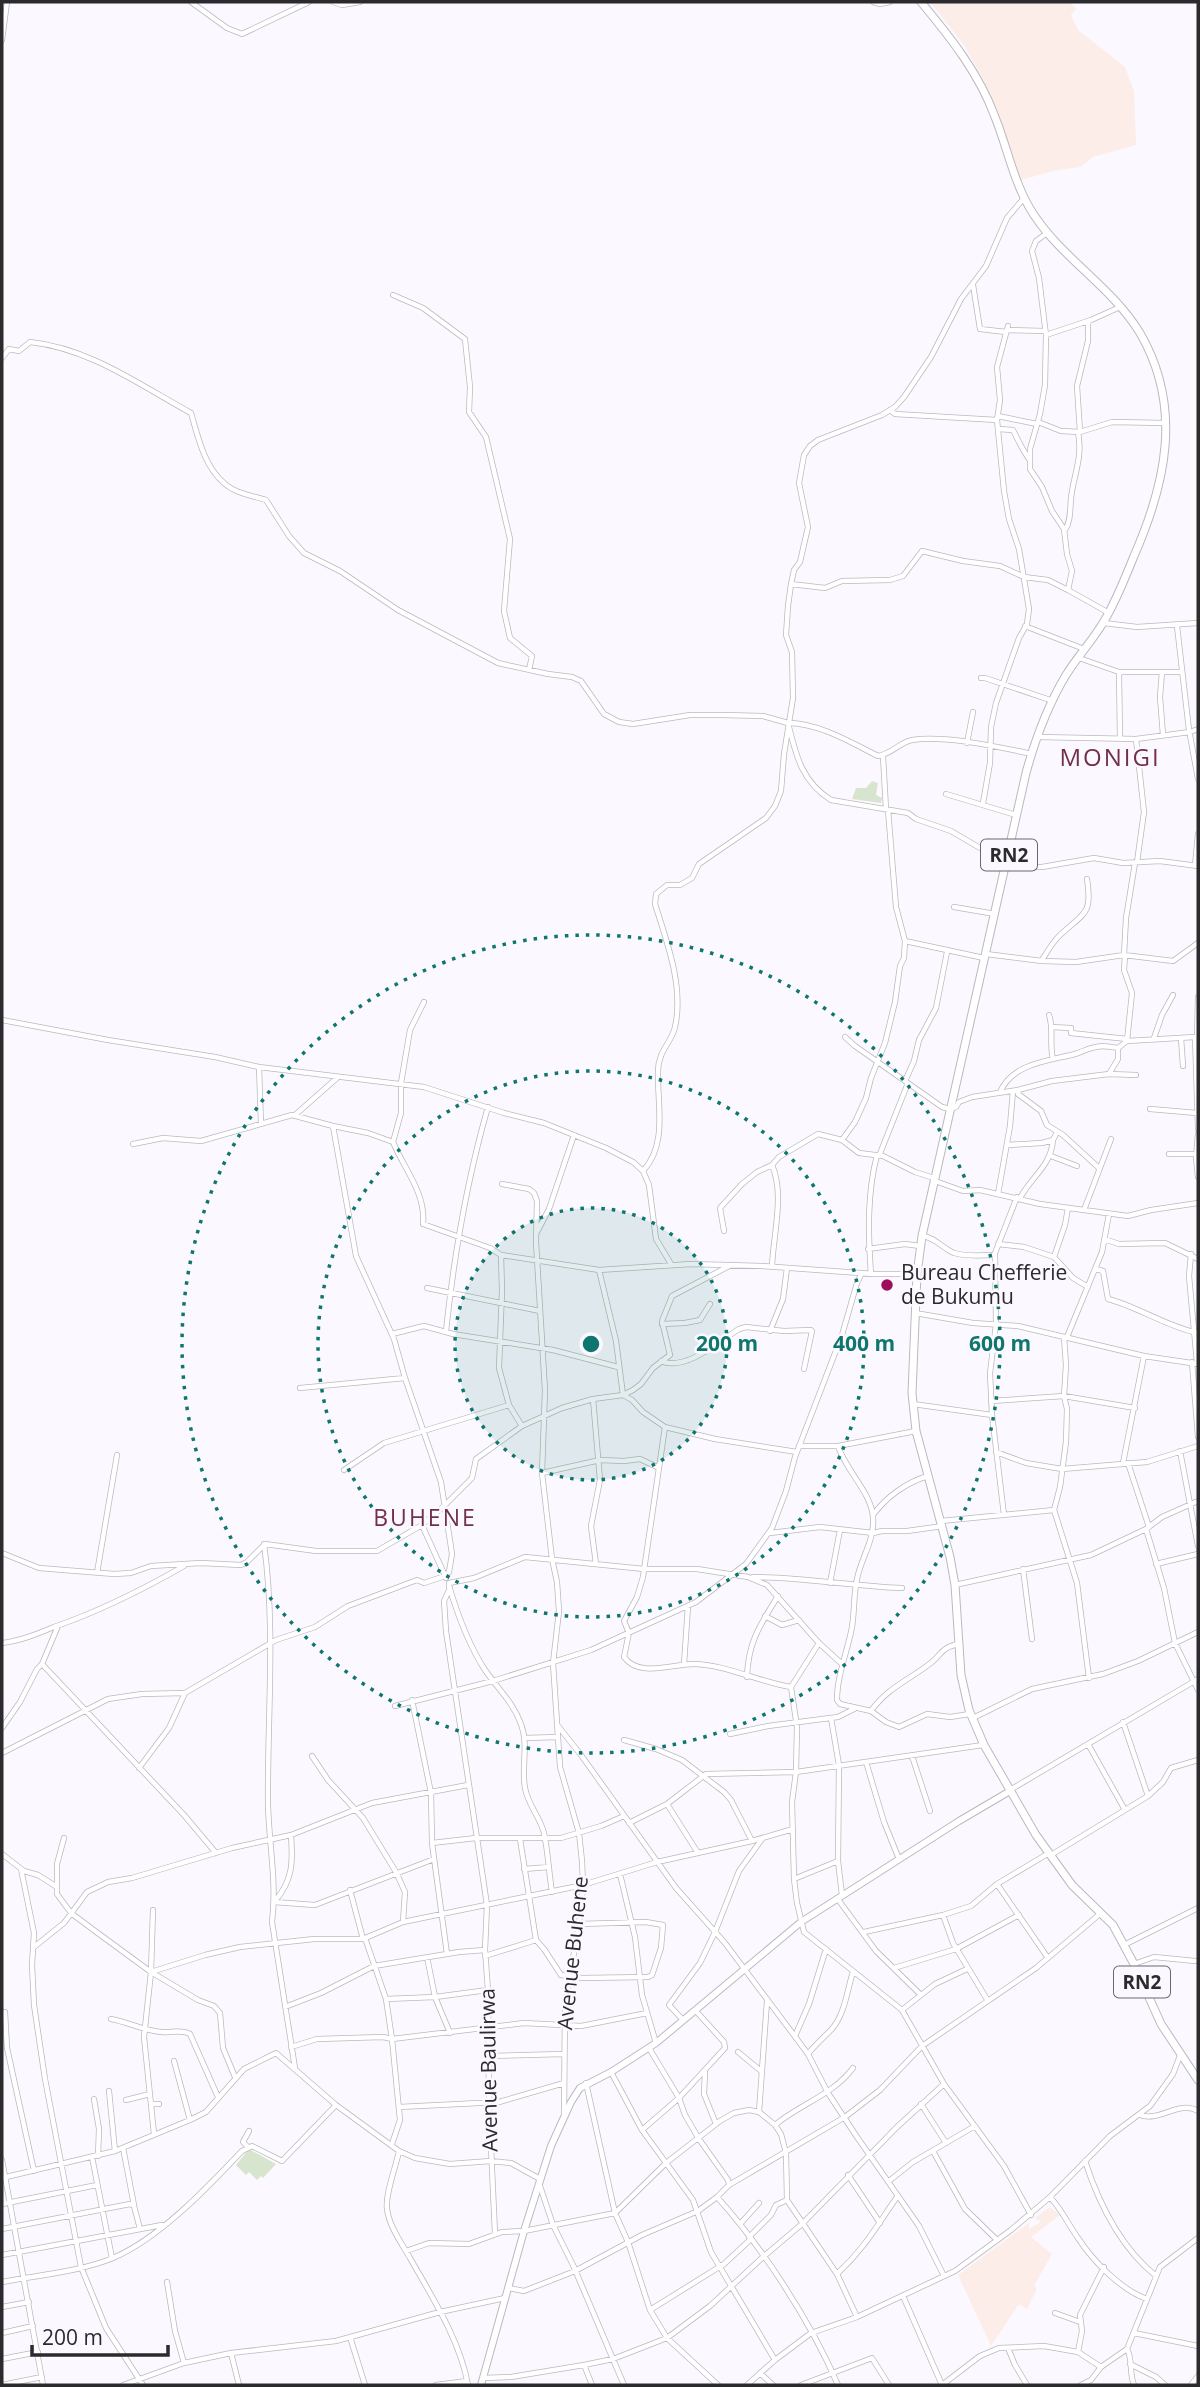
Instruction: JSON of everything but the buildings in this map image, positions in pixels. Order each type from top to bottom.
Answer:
[{"type":"highway","name":"RN2","points":[[921,2],[952,41],[986,96],[1024,198],[1047,233],[1121,306],[1140,334],[1154,365],[1163,395],[1166,423],[1163,473],[1153,507],[1109,613],[1066,676],[1032,754],[920,1246],[913,1404],[916,1431],[942,1523],[955,1585],[961,1675],[971,1716],[984,1745],[1049,1855],[1072,1885],[1112,1925],[1124,1944],[1155,2011],[1198,2080]]},
{"type":"main road","points":[[482,2382],[524,2231],[564,2116],[576,2094],[586,2083],[611,2072],[656,2043],[801,1922],[1010,1791]]},
{"type":"street","points":[[2,40],[7,2]]},
{"type":"street","points":[[191,2],[228,28],[242,34],[309,2]]},
{"type":"street","points":[[333,2],[342,5],[360,2]]},
{"type":"street","points":[[873,2],[890,2]]},
{"type":"street","points":[[643,1171],[652,1157],[658,1139],[658,1069],[663,1047],[675,1029],[677,1012],[676,980],[655,904],[656,894],[667,885],[680,885],[692,878],[699,864],[766,818],[775,806],[781,790],[793,698],[792,652],[786,635],[791,584],[794,570],[800,562],[808,527],[799,482],[804,455],[818,440],[882,415],[904,397],[946,331],[961,299],[989,259],[1007,218],[1024,198]]},
{"type":"street","points":[[1047,233],[1036,241],[1032,251],[1039,278],[1046,333],[1045,385],[1030,449],[1030,469],[1065,531],[1066,554],[1072,572],[1068,590]]},
{"type":"street","points":[[973,284],[980,329],[1046,333],[1088,321],[1121,306]]},
{"type":"street","points":[[393,295],[423,308],[465,339],[470,387],[469,412],[486,438],[510,539],[504,611],[510,638],[533,656],[529,670]]},
{"type":"street","points":[[1065,531],[1080,457],[1077,386],[1088,341],[1088,321]]},
{"type":"street","points":[[983,803],[991,727],[1003,684],[1026,626],[1029,609],[1019,549],[1009,519],[998,429],[1000,400],[997,367],[1007,329]]},
{"type":"street","points":[[2,358],[9,349],[19,351],[30,342],[60,347],[88,357],[191,413],[204,456],[225,484],[266,500],[289,536],[304,553],[340,571],[398,610],[498,663],[581,681],[604,714],[618,722],[633,723],[691,715],[763,716],[820,730],[878,756],[883,756],[912,740],[944,740],[1032,754]]},
{"type":"street","points":[[890,410],[895,414],[1020,419],[1061,431],[1079,432],[1112,422],[1166,423]]},
{"type":"street","points":[[998,429],[1013,430],[1018,444],[1030,460]]},
{"type":"street","points":[[791,584],[825,588],[842,581],[890,580],[903,576],[922,551],[1000,566],[1024,576],[1048,580],[1109,613]]},
{"type":"street","points":[[1104,623],[1137,627],[1198,623]]},
{"type":"street","points":[[1177,625],[1198,779]]},
{"type":"street","points":[[1026,626],[1084,649]]},
{"type":"street","points":[[1078,658],[1119,672],[1182,672]]},
{"type":"street","points":[[1119,672],[1120,739]]},
{"type":"street","points":[[1162,673],[1160,697],[1163,735]]},
{"type":"street","points":[[981,678],[1053,701]]},
{"type":"street","points":[[967,743],[973,712]]},
{"type":"street","points":[[788,723],[800,765],[809,783],[831,800],[908,813],[916,819],[951,831],[1007,861],[1034,867],[1094,858],[1160,861],[1196,866],[1198,834]]},
{"type":"street","points":[[1038,737],[1136,739],[1198,729]]},
{"type":"street","points":[[1000,1093],[1003,1084],[1021,1069],[1097,1046],[1118,1048],[1127,1040],[1132,993],[1125,971],[1126,918],[1144,812],[1136,739]]},
{"type":"street","points":[[842,1140],[855,1122],[866,1098],[885,1043],[905,942],[896,907],[883,756]]},
{"type":"street","points":[[946,794],[1017,815]]},
{"type":"street","points":[[1042,961],[1057,938],[1086,911],[1090,898],[1087,879]]},
{"type":"street","points":[[954,907],[995,914]]},
{"type":"street","points":[[905,942],[986,956],[1076,962],[1125,955],[1173,961],[1198,945]]},
{"type":"street","points":[[870,1274],[868,1209],[872,1175],[914,1061],[919,1040],[936,1008],[947,951]]},
{"type":"street","points":[[1154,1038],[1173,995]]},
{"type":"street","points":[[1198,997],[1198,1177]]},
{"type":"street","points":[[393,1142],[401,1113],[401,1083],[411,1027],[424,1002]]},
{"type":"street","points":[[1049,1015],[1053,1059]]},
{"type":"street","points":[[2,1020],[215,1057],[259,1068],[424,1087],[544,1124],[633,1162],[643,1171],[649,1185],[656,1239],[671,1264]]},
{"type":"street","points":[[1051,1027],[1071,1028],[1071,1033],[1127,1040],[1197,1037]]},
{"type":"street","points":[[1096,1036],[1097,1046]]},
{"type":"street","points":[[845,1037],[934,1102],[950,1109],[956,1107],[958,1102],[972,1097],[1015,1091],[1052,1081],[1109,1074],[1136,1075]]},
{"type":"street","points":[[1181,1038],[1182,1066]]},
{"type":"street","points":[[1109,1074],[1118,1059],[1118,1048]]},
{"type":"street","points":[[259,1068],[261,1124]]},
{"type":"street","points":[[133,1144],[163,1138],[201,1141],[295,1115],[338,1077]]},
{"type":"street","points":[[1015,1091],[1041,1111],[1047,1125],[1099,1168]]},
{"type":"street","points":[[998,1194],[1015,1091]]},
{"type":"street","points":[[446,1331],[467,1190],[488,1107]]},
{"type":"street","points":[[1150,1109],[1198,1113]]},
{"type":"street","points":[[295,1115],[393,1142],[421,1196],[425,1209],[424,1224],[490,1248],[501,1255],[599,1270],[671,1264],[917,1274]]},
{"type":"street","points":[[2,1753],[108,1699],[142,1694],[185,1693],[270,1644],[315,1627],[348,1606],[417,1580],[424,1583],[449,1572],[452,1554],[442,1482],[392,1334],[356,1256],[332,1126]]},
{"type":"street","points":[[1004,1515],[992,1415],[990,1373],[996,1324],[995,1255],[1018,1197],[1051,1156],[1057,1132]]},
{"type":"street","points":[[724,1231],[720,1208],[742,1184],[757,1172],[772,1165],[779,1157],[818,1134],[842,1140],[859,1153],[878,1155],[963,1191],[980,1190],[1068,1208],[1128,1216],[1198,1203]]},
{"type":"street","points":[[536,1233],[549,1209],[574,1135]]},
{"type":"street","points":[[1084,1210],[1111,1139]]},
{"type":"street","points":[[1007,1145],[1053,1140]]},
{"type":"street","points":[[1169,1154],[1198,1154]]},
{"type":"street","points":[[1051,1156],[1077,1166]]},
{"type":"street","points":[[772,1165],[776,1174],[778,1197],[772,1267]]},
{"type":"street","name":"Avenue Buhene","points":[[502,1184],[522,1187],[534,1193],[537,1201],[536,1233],[545,1390],[542,1474],[559,1611],[554,1663],[557,1726],[560,1767],[579,1833],[583,1885],[563,2025],[564,2116]]},
{"type":"street","points":[[1054,1257],[1068,1208]]},
{"type":"street","points":[[1089,1678],[1077,1583],[1054,1510],[1062,1469],[1068,1409],[1064,1396],[1066,1337],[1096,1269],[1109,1214]]},
{"type":"street","points":[[922,1236],[930,1237],[943,1248],[964,1256],[995,1255]]},
{"type":"street","points":[[1104,1239],[1119,1244],[1165,1243],[1198,1259]]},
{"type":"street","points":[[868,1249],[905,1244],[920,1246]]},
{"type":"street","points":[[998,1244],[1024,1247],[1054,1257],[1073,1278],[1088,1287]]},
{"type":"street","points":[[1191,1254],[1189,1276],[1196,1333],[1198,1437]]},
{"type":"street","points":[[501,1255],[499,1368],[509,1405],[522,1426]]},
{"type":"street","points":[[264,1544],[316,1551],[373,1553],[422,1525],[472,1478],[476,1459],[522,1426],[544,1415],[593,1399],[623,1395],[637,1388],[649,1371],[669,1356],[663,1324],[672,1296],[731,1265]]},
{"type":"street","points":[[770,1331],[783,1299],[787,1268]]},
{"type":"street","points":[[1096,1269],[1103,1271],[1108,1299],[1196,1333]]},
{"type":"street","points":[[599,1270],[614,1332],[623,1395]]},
{"type":"street","points":[[395,1706],[493,1681],[592,1650],[688,1606],[746,1564],[770,1533],[862,1273]]},
{"type":"street","points":[[427,1287],[540,1311]]},
{"type":"street","points":[[663,1324],[700,1320],[710,1304]]},
{"type":"street","points":[[915,1312],[973,1323],[1018,1326],[1144,1356],[1196,1363]]},
{"type":"street","points":[[392,1334],[424,1326],[542,1348],[618,1367]]},
{"type":"street","points":[[661,1361],[674,1364],[700,1355],[746,1327],[770,1331],[812,1331],[804,1369]]},
{"type":"street","points":[[1144,1356],[1126,1463],[1148,1528],[1175,1643],[1196,1680],[1198,1690]]},
{"type":"street","points":[[300,1388],[405,1378]]},
{"type":"street","points":[[623,1395],[665,1427],[715,1439],[798,1449],[838,1446],[916,1431]]},
{"type":"street","points":[[991,1401],[1064,1396],[1135,1408]]},
{"type":"street","points":[[593,1399],[600,1460],[600,1480],[591,1526],[596,1563]]},
{"type":"street","points":[[913,1404],[992,1415]]},
{"type":"street","points":[[344,1470],[382,1445],[509,1405]]},
{"type":"street","points":[[665,1427],[644,1569],[637,1597],[624,1622],[629,1633],[624,1655],[632,1664],[649,1668],[684,1664],[715,1667],[791,1687]]},
{"type":"street","points":[[838,1446],[849,1471],[869,1502],[873,1516],[873,1533],[856,1587],[851,1631],[842,1664],[837,1699],[840,1704],[871,1711],[886,1722],[899,1727],[928,1714],[971,1716],[1032,1689],[1051,1683],[1089,1678],[1138,1661],[1198,1632]]},
{"type":"street","points":[[996,1452],[1026,1463],[1062,1469],[1147,1462],[1198,1446]]},
{"type":"street","points":[[1180,1451],[1198,1546]]},
{"type":"street","points":[[97,1573],[117,1455]]},
{"type":"street","points":[[542,1474],[600,1460],[640,1459],[657,1467]]},
{"type":"street","points":[[873,1516],[894,1493],[928,1476]]},
{"type":"street","points":[[955,1585],[1091,1555],[1198,1501]]},
{"type":"street","points":[[770,1533],[820,1527],[873,1533],[907,1531],[942,1523],[1054,1510]]},
{"type":"street","points":[[422,1525],[473,1650],[493,1681],[506,1695],[526,1738],[525,1787],[529,1804],[543,1831],[552,1892]]},
{"type":"street","points":[[830,1583],[839,1530]]},
{"type":"street","points":[[2,1553],[37,1568],[117,1574],[151,1566],[244,1564],[264,1544]]},
{"type":"street","points":[[264,1544],[268,1570],[270,1644],[268,1718],[274,1902],[272,1922],[295,2069]]},
{"type":"street","points":[[1156,1564],[1198,1554]]},
{"type":"street","points":[[449,1586],[525,1557],[644,1569],[697,1569],[748,1577],[777,1577],[856,1587],[902,1588]]},
{"type":"street","points":[[2,1643],[15,1642],[84,1616],[144,1589],[187,1564]]},
{"type":"street","points":[[1023,1569],[1032,1639]]},
{"type":"street","points":[[748,1577],[767,1585],[819,1643],[842,1664]]},
{"type":"street","name":"Avenue Baulirwa","points":[[449,1586],[444,1603],[487,1905],[485,1953],[488,1990],[488,2102],[495,2234]]},
{"type":"street","points":[[747,1677],[748,1653],[754,1635],[778,1596]]},
{"type":"street","points":[[684,1664],[688,1606]]},
{"type":"street","points":[[765,1616],[782,1625],[799,1620]]},
{"type":"street","points":[[2,1728],[42,1664],[58,1626]]},
{"type":"street","points":[[819,1643],[791,1687],[797,1722],[796,1772],[792,1802],[794,1879],[801,1922],[807,1936],[902,2010],[944,2084],[1004,2166],[1031,2215]]},
{"type":"street","points":[[871,1711],[881,1697],[929,1664],[943,1649],[958,1644]]},
{"type":"street","points":[[42,1664],[184,1815],[216,1853]]},
{"type":"street","points":[[1010,1791],[1196,1680]]},
{"type":"street","points":[[139,1768],[169,1728],[185,1693]]},
{"type":"street","points":[[412,1700],[431,1793],[432,1843],[447,1954]]},
{"type":"street","points":[[730,1734],[843,1716],[855,1708]]},
{"type":"street","points":[[831,1718],[839,1765],[840,1896],[860,1932],[943,1915],[971,1906],[997,1884],[1149,1796],[1163,1782],[1170,1769],[1198,1760]]},
{"type":"street","points":[[1123,1722],[1149,1796]]},
{"type":"street","points":[[557,1726],[588,1764],[676,1888],[746,1969],[808,2054],[828,2093],[919,2226],[944,2276]]},
{"type":"street","points":[[526,1738],[558,1737]]},
{"type":"street","points":[[625,1740],[682,1760],[728,1795],[752,1841]]},
{"type":"street","points":[[1088,1744],[1125,1810]]},
{"type":"street","points":[[629,1823],[667,1804],[706,1774],[796,1772],[984,1745]]},
{"type":"street","points":[[312,1756],[328,1780],[356,1809],[396,1872],[405,1892],[403,1922]]},
{"type":"street","points":[[912,1756],[930,1811]]},
{"type":"street","points":[[866,1762],[884,1822],[899,1859]]},
{"type":"street","points":[[33,1947],[64,1923],[87,1892],[108,1882],[291,1835],[372,1803],[468,1785]]},
{"type":"street","points":[[667,1804],[698,1853]]},
{"type":"street","points":[[432,1843],[476,1838],[561,1838],[624,1816]]},
{"type":"street","points":[[151,1972],[240,1947],[314,1939],[364,1939],[403,1922],[583,1885],[657,1862],[793,1829]]},
{"type":"street","points":[[274,1902],[285,1890],[291,1875],[291,1835]]},
{"type":"street","points":[[64,1838],[57,1864],[57,1896],[71,1913],[151,1972],[217,2008],[220,2013],[223,2048],[235,2077]]},
{"type":"street","points":[[683,2020],[669,2005],[700,1963],[739,1871],[762,1838]]},
{"type":"street","points":[[520,1839],[536,1940],[561,1975],[648,1977],[653,1973],[661,1948],[663,1925],[579,1924]]},
{"type":"street","points":[[2,1854],[21,1869],[38,1875],[57,1888]]},
{"type":"street","points":[[274,1902],[315,1905],[434,1859]]},
{"type":"street","points":[[794,1879],[838,1861]]},
{"type":"street","points":[[524,1869],[549,1867]]},
{"type":"street","points":[[21,1869],[31,1911],[34,2005],[45,2079],[81,2267],[106,2328],[141,2382]]},
{"type":"street","points":[[620,1874],[632,1923],[639,1977],[656,2043]]},
{"type":"street","points":[[997,1884],[1048,1959]]},
{"type":"street","points":[[350,1890],[386,1999],[400,2120],[392,2144]]},
{"type":"street","points":[[1124,1944],[1198,1908]]},
{"type":"street","points":[[153,1910],[151,1972],[145,2028],[154,2134]]},
{"type":"street","points":[[508,2288],[524,2291],[575,2271],[628,2242],[698,2211],[718,2197],[729,2185],[845,2118],[874,2095],[922,2046],[1048,1959],[1101,1912]]},
{"type":"street","points":[[943,1915],[956,1949],[988,2001]]},
{"type":"street","points":[[894,1968],[956,1949],[1019,1915]]},
{"type":"street","points":[[864,1932],[876,1951],[921,1995]]},
{"type":"street","points":[[285,2007],[321,1993],[374,1966],[447,1954],[485,1953],[536,1940]]},
{"type":"street","points":[[794,2037],[809,2004],[826,1949]]},
{"type":"street","points":[[427,1957],[435,1997],[450,2033]]},
{"type":"street","points":[[1134,1964],[1154,1957],[1195,1961]]},
{"type":"street","points":[[902,2010],[945,1977],[967,1969]]},
{"type":"street","points":[[808,2054],[818,2040],[833,2028],[843,2008],[853,1972]]},
{"type":"street","points":[[386,1999],[435,1997],[488,1990]]},
{"type":"street","points":[[759,2112],[767,2000]]},
{"type":"street","points":[[642,2130],[679,2098],[726,2045],[695,2010]]},
{"type":"street","points":[[5,2011],[6,2048],[34,2171]]},
{"type":"street","points":[[291,2047],[317,2039],[392,2039],[524,2024],[581,2026],[647,2013]]},
{"type":"street","points":[[111,2020],[165,2033],[185,2031],[190,2034],[218,2098]]},
{"type":"street","points":[[649,2048],[679,2098],[699,2139],[727,2178],[729,2185]]},
{"type":"street","points":[[738,2052],[762,2071]]},
{"type":"street","points":[[3,2178],[115,2151],[190,2120],[206,2112],[244,2069],[276,2053],[337,2105],[399,2151],[415,2158],[450,2164],[491,2161],[511,2163],[540,2182],[553,2225],[625,2385]]},
{"type":"street","points":[[747,2385],[811,2333],[857,2317],[955,2271],[1031,2215],[1110,2136],[1140,2115],[1160,2094],[1181,2053]]},
{"type":"street","points":[[488,2056],[563,2054]]},
{"type":"street","points":[[174,2061],[190,2120]]},
{"type":"street","points":[[775,2125],[787,2115],[828,2093],[844,2080],[853,2068]]},
{"type":"street","points":[[705,2071],[704,2094],[716,2124]]},
{"type":"street","points":[[611,2072],[642,2130],[686,2189],[698,2211],[711,2252],[775,2360]]},
{"type":"street","points":[[399,2107],[514,2100],[564,2083]]},
{"type":"street","points":[[586,2083],[615,2213],[628,2242],[650,2310],[667,2338],[718,2385]]},
{"type":"street","points":[[482,2382],[613,2359],[667,2338],[710,2306],[802,2224],[848,2175],[944,2084]]},
{"type":"street","points":[[109,2091],[115,2151]]},
{"type":"street","points":[[126,2100],[150,2094]]},
{"type":"street","points":[[94,2099],[99,2129],[95,2156],[97,2185],[112,2258]]},
{"type":"street","points":[[151,2104],[159,2104]]},
{"type":"street","points":[[921,2104],[946,2143]]},
{"type":"street","points":[[2,2282],[81,2267],[112,2258],[136,2246],[189,2204],[248,2147],[252,2146],[282,2161],[337,2105]]},
{"type":"street","points":[[1140,2115],[1155,2117],[1188,2107],[1198,2111]]},
{"type":"street","points":[[406,2251],[429,2243],[476,2243],[507,2231],[524,2231],[615,2213],[666,2163],[716,2124],[734,2113],[749,2110],[759,2112],[775,2125],[781,2134],[786,2152],[787,2200],[837,2274],[857,2317]]},
{"type":"street","points":[[889,2181],[913,2162],[975,2126]]},
{"type":"street","points":[[248,2147],[243,2142],[249,2131]]},
{"type":"street","points":[[123,2148],[140,2229]]},
{"type":"street","points":[[399,2151],[387,2209],[406,2251],[440,2312],[457,2350],[467,2383],[436,2385]]},
{"type":"street","points":[[933,2151],[965,2209],[997,2240]]},
{"type":"street","points":[[2,2160],[3,2178],[25,2277],[43,2385]]},
{"type":"street","points":[[1086,2161],[1096,2192],[1117,2231],[1138,2260],[1156,2276]]},
{"type":"street","points":[[848,2175],[880,2223]]},
{"type":"street","points":[[2,2204],[97,2185]]},
{"type":"street","points":[[718,2197],[741,2223],[763,2257],[811,2333],[838,2385]]},
{"type":"street","points":[[837,2274],[858,2255],[897,2197]]},
{"type":"street","points":[[1050,2197],[1061,2208],[1079,2239],[1104,2267],[1132,2294],[1147,2299]]},
{"type":"street","points":[[650,2310],[719,2266],[750,2238],[771,2215],[776,2204],[787,2200]]},
{"type":"street","points":[[741,2223],[759,2203]]},
{"type":"street","points":[[2,2229],[130,2204],[134,2206]]},
{"type":"street","points":[[2,2255],[163,2225]]},
{"type":"street","points":[[1081,2385],[1091,2380],[1101,2367],[1128,2349],[1164,2262],[1198,2238]]},
{"type":"street","points":[[1078,2352],[1082,2331],[1080,2315],[1104,2267]]},
{"type":"street","points":[[167,2282],[175,2331],[184,2363]]},
{"type":"street","points":[[903,2296],[942,2385],[988,2351],[1008,2348],[1048,2346],[1078,2352],[1101,2367]]},
{"type":"street","points":[[123,2385],[141,2382],[184,2363],[231,2353],[284,2348],[350,2337],[440,2312],[505,2298]]},
{"type":"street","points":[[2,2307],[29,2302]]},
{"type":"street","points":[[1055,2313],[1080,2322]]},
{"type":"street","points":[[2,2333],[33,2326]]},
{"type":"street","points":[[1134,2333],[1198,2346]]},
{"type":"street","points":[[350,2337],[365,2385]]},
{"type":"street","points":[[1008,2348],[1027,2385]]},
{"type":"street","points":[[1128,2349],[1134,2385]]},
{"type":"street","points":[[2,2359],[37,2352]]},
{"type":"street","points":[[231,2353],[239,2385]]},
{"type":"street","points":[[801,2385],[872,2358],[890,2385]]},
{"type":"street","points":[[1130,2364],[1156,2377],[1165,2385]]},
{"type":"street","points":[[584,2365],[592,2385]]},
{"type":"street","points":[[760,2373],[773,2385]]},
{"type":"street","points":[[1191,2385],[1198,2375]]},
{"type":"street","points":[[2,2385],[42,2377]]},
{"type":"shaded area","points":[[930,2],[1070,2],[1076,9],[1071,15],[1078,30],[1125,67],[1134,91],[1136,145],[1093,157],[1081,167],[1057,170],[1021,180],[984,81],[964,45]]},
{"type":"shaded area","points":[[1050,2207],[1060,2215],[1031,2237],[1052,2254],[1034,2286],[1037,2289],[1027,2309],[1019,2304],[991,2346],[958,2275],[1029,2223],[1029,2229],[1041,2222],[1035,2218]]},
{"type":"green space","points":[[872,781],[878,783],[876,795],[882,798],[881,803],[852,799],[856,788],[866,788]]},
{"type":"green space","points":[[249,2149],[276,2164],[263,2178],[261,2176],[257,2180],[249,2172],[246,2175],[236,2165]]},
{"type":"place","name":"Bureau Chefferie de Bukumu","points":[[887,1285]]},
{"type":"district","name":"MONIGI","points":[[1110,758]]},
{"type":"district","name":"BUHENE","points":[[425,1518]]}]
